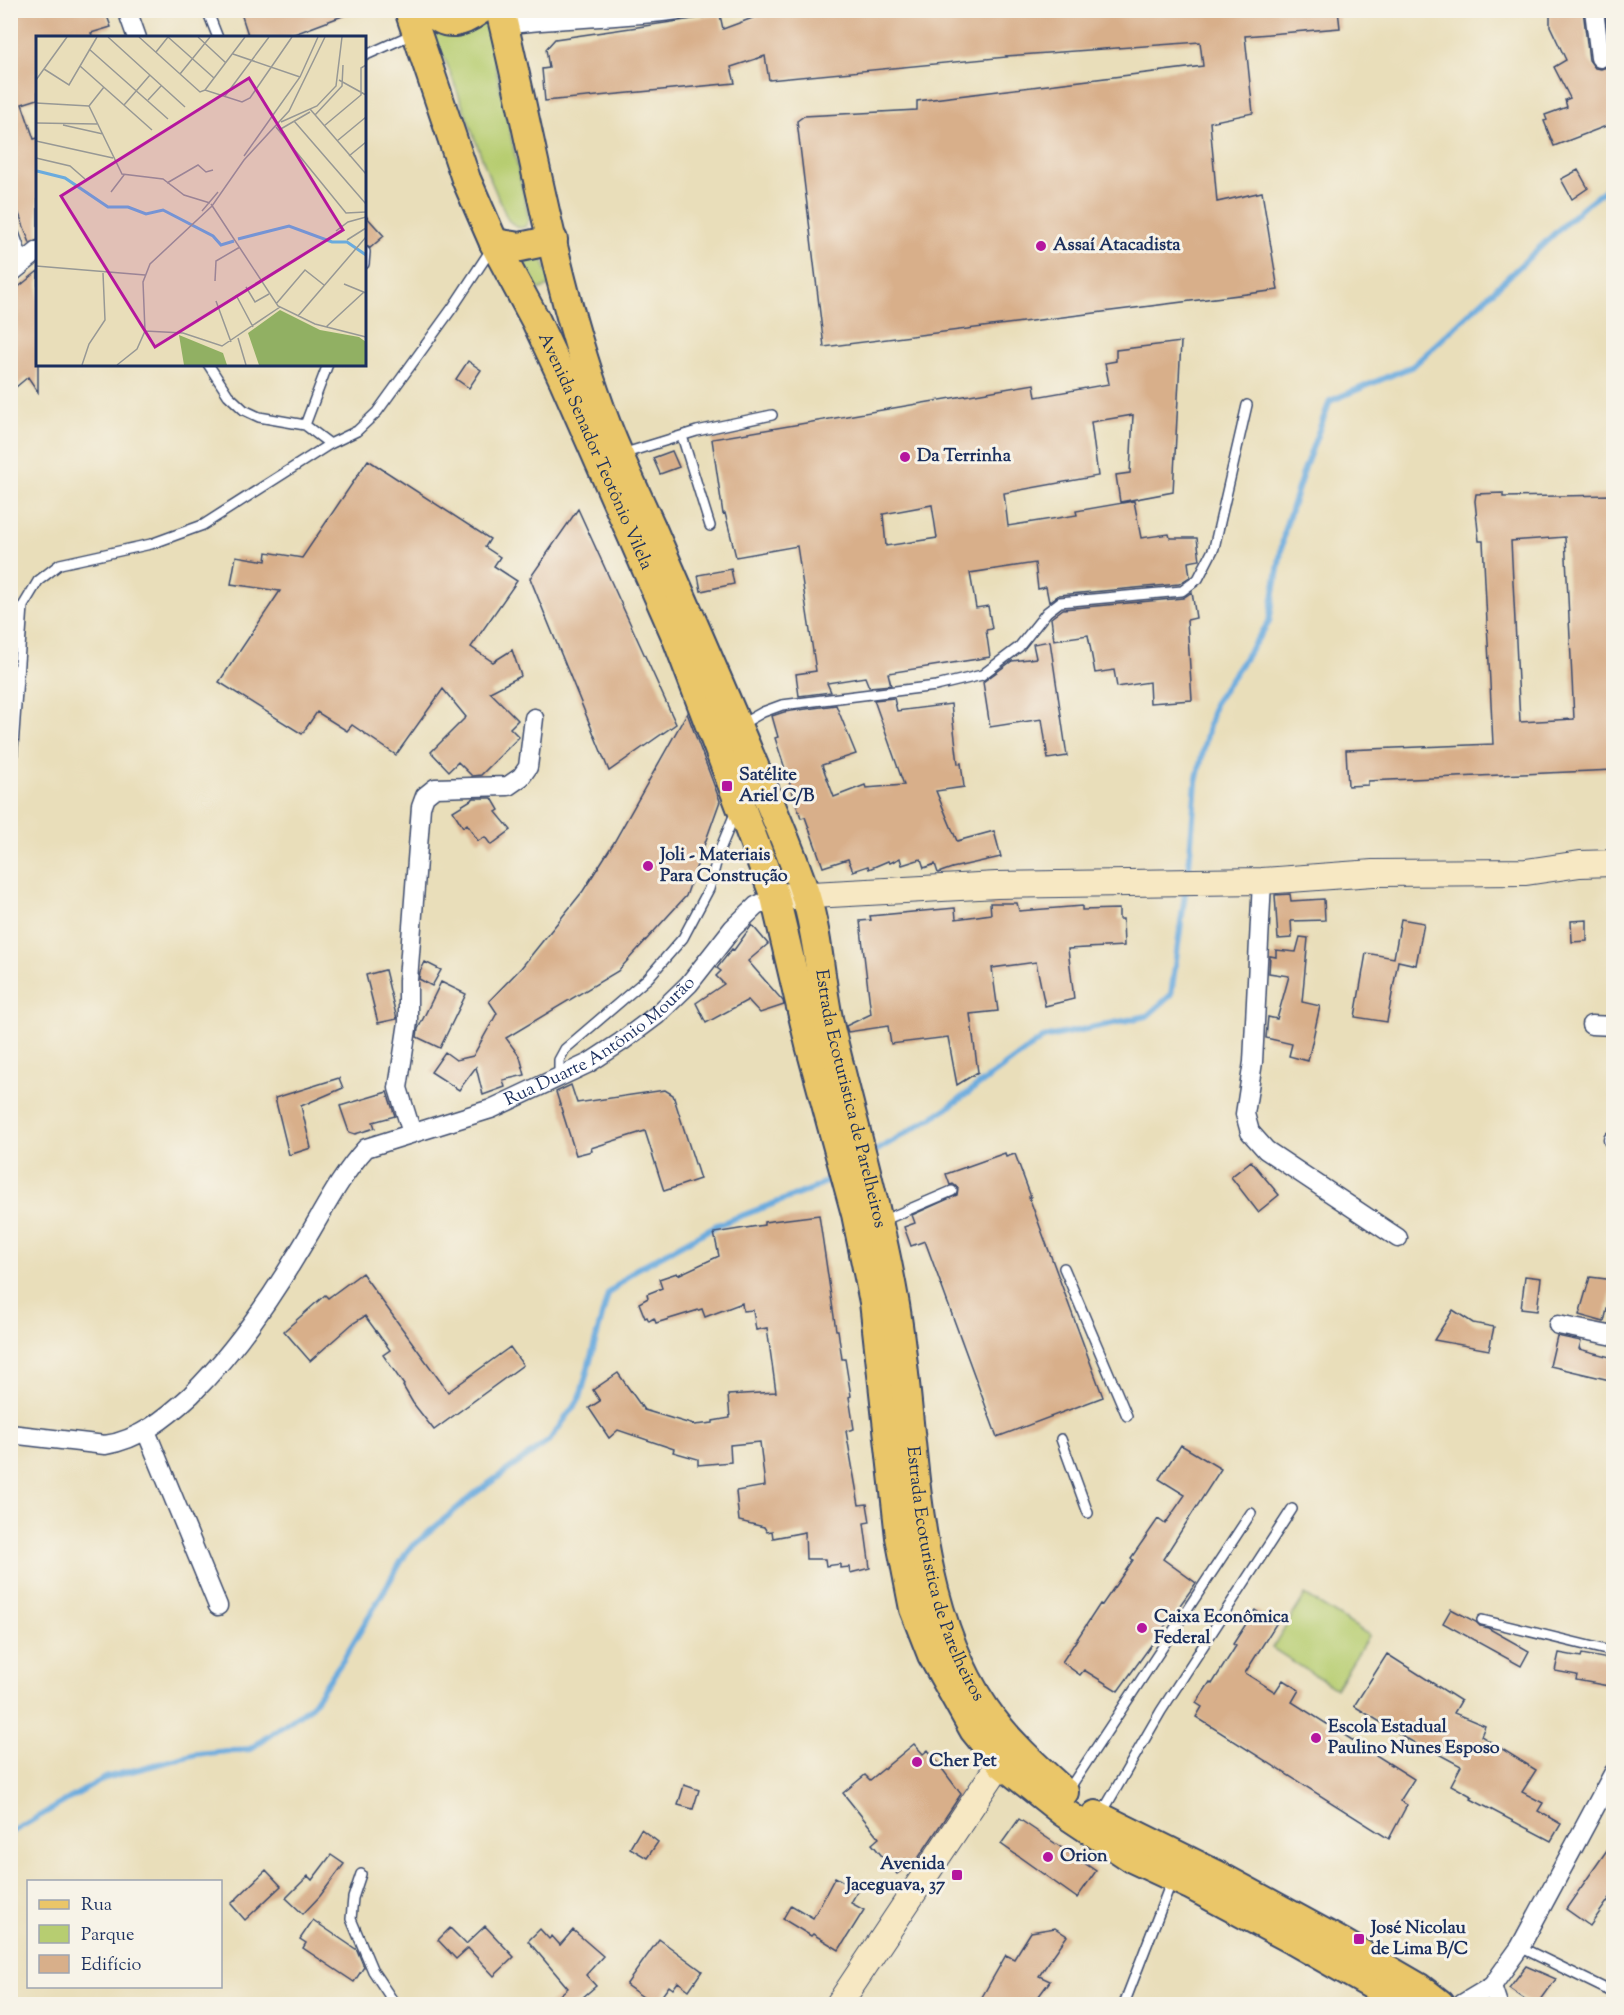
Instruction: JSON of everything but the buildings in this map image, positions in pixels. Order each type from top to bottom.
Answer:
[{"type":"main road","points":[[418,18],[455,23],[495,15]]},
{"type":"main road","name":"Avenida Senador Teotônio Vilela","points":[[495,15],[575,333],[606,425],[738,726],[806,897]]},
{"type":"main road","name":"Avenida Senador Teotônio Vilela","points":[[418,18],[466,179],[494,243],[536,321],[676,636],[775,897]]},
{"type":"main road","points":[[494,243],[520,247],[553,240]]},
{"type":"main road","points":[[775,897],[1083,882],[1262,881],[1373,873],[1526,872],[1580,864],[1614,862]]},
{"type":"main road","name":"Estrada Ecoturistica de Parelheiros","points":[[775,897],[810,1045],[850,1151]]},
{"type":"main road","name":"Estrada Ecoturistica de Parelheiros","points":[[806,897],[850,1151],[861,1193],[874,1302],[918,1533],[937,1605],[958,1659],[1006,1753],[1045,1798],[1132,1858],[1173,1877],[1303,1946],[1402,2004]]},
{"type":"main road","name":"Estrada Ecoturistica de Parelheiros","points":[[861,1193],[877,1223],[895,1304],[918,1533]]},
{"type":"main road","points":[[839,2004],[1006,1753]]},
{"type":"main road","name":"Estrada Ecoturistica de Parelheiros","points":[[1006,1753],[1099,1817],[1217,1875],[1334,1938],[1409,1982],[1440,2004]]},
{"type":"street","points":[[127,10],[136,36]]},
{"type":"street","points":[[495,15],[643,15],[678,10]]},
{"type":"street","points":[[1594,10],[1600,58]]},
{"type":"street","points":[[10,235],[16,269],[36,253]]},
{"type":"street","points":[[412,1133],[398,1088],[408,1022],[408,980],[421,807],[424,796],[435,788],[508,786],[521,777],[528,767],[534,718]]},
{"type":"street","points":[[1262,881],[1253,1062],[1245,1114],[1250,1132],[1266,1150],[1398,1238]]},
{"type":"street","name":"Rua Duarte Antônio Mourão","points":[[146,1431],[184,1402],[227,1358],[296,1257],[353,1163],[366,1148],[491,1109],[588,1063],[657,1015],[689,984],[733,928],[756,906],[775,897]]},
{"type":"street","points":[[1591,1025],[1614,1026]]},
{"type":"street","points":[[1558,1325],[1614,1336]]},
{"type":"street","points":[[10,1434],[105,1445],[124,1441],[146,1431],[218,1606]]},
{"type":"street","points":[[1462,2004],[1492,1986],[1520,1947],[1614,1772]]},
{"type":"street","points":[[1492,1986],[1498,2004]]},
{"type":"lane","points":[[207,10],[217,36]]},
{"type":"lane","points":[[366,55],[418,18]]},
{"type":"lane","points":[[10,790],[23,606],[38,581],[60,564],[151,544],[203,525],[330,444],[357,431],[377,412],[453,307],[494,243]]},
{"type":"lane","points":[[209,366],[228,395],[244,410],[259,417],[306,425],[330,444]]},
{"type":"lane","points":[[306,425],[327,366]]},
{"type":"lane","points":[[738,726],[763,712],[782,705],[936,686],[982,675],[1019,647],[1047,612],[1060,602],[1182,591],[1198,579],[1214,548],[1247,405]]},
{"type":"lane","points":[[619,455],[682,436],[772,415]]},
{"type":"lane","points":[[682,436],[710,526]]},
{"type":"lane","points":[[559,1077],[559,1060],[565,1049],[648,978],[683,938],[709,889],[719,852],[740,804]]},
{"type":"lane","points":[[877,1223],[952,1191]]},
{"type":"lane","points":[[1064,1268],[1127,1416]]},
{"type":"lane","points":[[1061,1439],[1088,1513]]},
{"type":"lane","points":[[1099,1817],[1161,1711],[1292,1509]]},
{"type":"lane","points":[[1066,1794],[1251,1513]]},
{"type":"lane","points":[[1482,1620],[1614,1652]]},
{"type":"lane","points":[[361,1874],[353,1898],[351,1919],[373,1971],[394,2004]]},
{"type":"lane","points":[[1124,2004],[1173,1877]]},
{"type":"lane","points":[[1520,1947],[1614,1993]]},
{"type":"green space","points":[[485,18],[529,219],[525,227],[518,228],[508,220],[433,34],[435,31]]},
{"type":"green space","points":[[539,251],[552,285],[537,290],[519,257]]},
{"type":"green space","points":[[1305,1595],[1369,1635],[1336,1689],[1272,1648]]},
{"type":"waterway","points":[[1188,877],[1196,782],[1214,704],[1269,622],[1285,528],[1330,401],[1413,366],[1583,207],[1614,183]]},
{"type":"waterway","points":[[869,1155],[946,1109],[1043,1038],[1147,1016],[1171,995],[1186,887]]},
{"type":"waterway","points":[[10,1833],[105,1778],[196,1754],[250,1749],[311,1706],[343,1660],[408,1550],[474,1494],[549,1441],[580,1398],[608,1294],[635,1270],[717,1225],[815,1188],[837,1174]]},
{"type":"place","name":"Assaí Atacadista","points":[[1041,246]]},
{"type":"place","name":"Da Terrinha","points":[[905,457]]},
{"type":"place","name":"Satélite Ariel C/B","points":[[727,786]]},
{"type":"place","name":"Joli - Materiais Para Construção","points":[[648,866]]},
{"type":"place","name":"Caixa Econômica Federal","points":[[1142,1628]]},
{"type":"place","name":"Escola Estadual Paulino Nunes Esposo","points":[[1316,1738]]},
{"type":"place","name":"Cher Pet","points":[[917,1762]]},
{"type":"place","name":"Orion","points":[[1048,1857]]},
{"type":"place","name":"Avenida Jaceguava, 37","points":[[957,1875]]},
{"type":"place","name":"José Nicolau de Lima B/C","points":[[1359,1939]]}]
